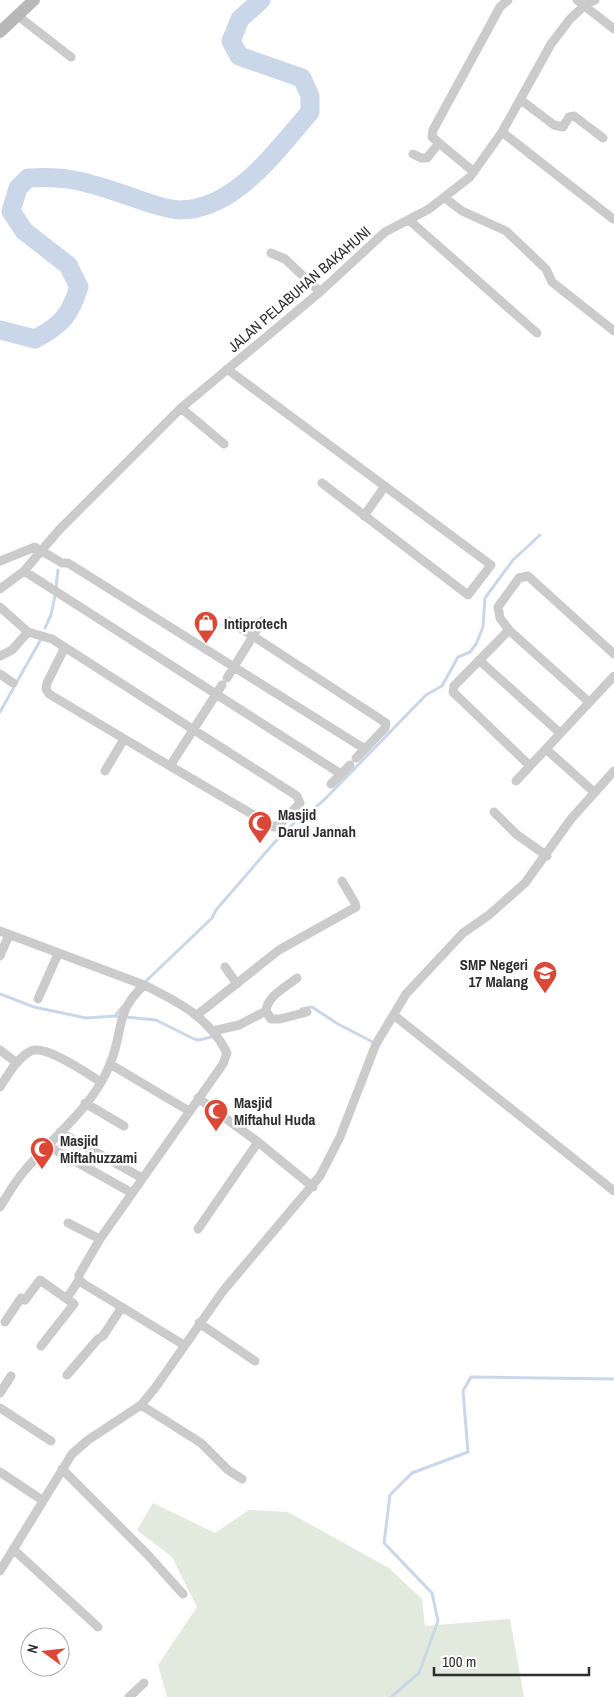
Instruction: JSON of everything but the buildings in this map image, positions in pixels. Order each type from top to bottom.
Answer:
[{"type":"street","points":[[0,32],[34,0]]},
{"type":"street","points":[[474,172],[432,137],[433,130],[500,7],[508,0]]},
{"type":"street","name":"JALAN PELABUHAN BAKAHUNI","points":[[0,589],[24,571],[77,512],[181,408],[320,292],[385,232],[445,198],[474,172],[502,132],[551,44],[581,2],[595,0]]},
{"type":"street","points":[[581,2],[614,29]]},
{"type":"street","points":[[18,16],[71,56]]},
{"type":"street","points":[[520,100],[554,125],[563,127],[569,117],[574,116],[603,138]]},
{"type":"street","points":[[502,132],[612,219]]},
{"type":"street","points":[[412,154],[421,158],[427,158],[439,143]]},
{"type":"street","points":[[445,198],[462,211],[506,231],[546,269],[552,282],[614,331]]},
{"type":"street","points":[[409,220],[537,333]]},
{"type":"street","points":[[270,253],[285,259],[320,292]]},
{"type":"street","points":[[227,369],[491,565],[468,595],[322,483]]},
{"type":"street","points":[[181,408],[224,444]]},
{"type":"street","points":[[364,516],[385,486]]},
{"type":"street","points":[[0,561],[35,547],[62,563],[68,563],[365,749]]},
{"type":"street","points":[[24,571],[341,774]]},
{"type":"street","points":[[590,702],[509,630],[500,618],[498,607],[519,578],[528,576],[614,654]]},
{"type":"street","points":[[0,607],[28,632],[43,635],[65,647],[298,796],[300,803],[279,825],[274,827],[49,694],[46,689],[47,683],[65,647]]},
{"type":"street","points":[[229,621],[386,723],[385,728],[331,784]]},
{"type":"street","points":[[170,766],[262,621]]},
{"type":"street","points":[[509,630],[454,686],[454,696],[530,766]]},
{"type":"street","points":[[0,656],[12,650],[28,632]]},
{"type":"street","points":[[479,660],[560,733]]},
{"type":"street","points":[[0,674],[13,683]]},
{"type":"street","points":[[516,780],[614,676]]},
{"type":"street","points":[[105,771],[124,739]]},
{"type":"street","points":[[546,749],[594,792]]},
{"type":"street","points":[[0,1572],[42,1500],[72,1454],[88,1440],[141,1405],[223,1291],[313,1187],[340,1136],[376,1044],[395,1016],[406,994],[463,933],[517,891],[547,856],[571,819],[594,792],[612,776]]},
{"type":"street","points":[[494,812],[516,834],[547,856]]},
{"type":"street","points":[[197,1015],[279,950],[356,907],[356,903],[342,881]]},
{"type":"street","points":[[0,956],[4,933],[144,985],[197,1015],[213,1031],[227,1053],[226,1058],[100,1239],[81,1270],[79,1280],[67,1298]]},
{"type":"street","points":[[38,998],[58,954]]},
{"type":"street","points":[[225,967],[237,984]]},
{"type":"street","points":[[268,1014],[269,1002],[276,994],[297,978]]},
{"type":"street","points":[[0,1207],[25,1170],[48,1146],[101,1082],[110,1064],[122,1015],[144,985]]},
{"type":"street","points":[[213,1031],[239,1025],[268,1014],[280,1019],[307,1012]]},
{"type":"street","points":[[395,1016],[614,1191]]},
{"type":"street","points":[[0,1050],[17,1063]]},
{"type":"street","points":[[0,1087],[17,1063],[32,1051],[38,1050],[62,1059],[101,1082]]},
{"type":"street","points":[[110,1064],[189,1112]]},
{"type":"street","points":[[198,1098],[258,1142],[313,1187]]},
{"type":"street","points":[[85,1103],[124,1126]]},
{"type":"street","points":[[60,1132],[142,1178]]},
{"type":"street","points":[[198,1229],[258,1142]]},
{"type":"street","points":[[48,1146],[132,1193]]},
{"type":"street","points":[[68,1223],[100,1239]]},
{"type":"street","points":[[5,1322],[21,1298],[25,1300],[40,1280],[74,1304],[41,1346]]},
{"type":"street","points":[[79,1280],[184,1345]]},
{"type":"street","points":[[67,1375],[98,1339],[104,1336],[122,1307]]},
{"type":"street","points":[[199,1324],[255,1361]]},
{"type":"street","points":[[0,1393],[11,1376]]},
{"type":"street","points":[[141,1405],[201,1443],[228,1470],[242,1479]]},
{"type":"street","points":[[0,1408],[51,1441]]},
{"type":"street","points":[[62,1470],[147,1554],[182,1594]]},
{"type":"street","points":[[0,1472],[42,1500]]},
{"type":"street","points":[[13,1549],[98,1627]]},
{"type":"street","points":[[128,1697],[144,1684]]},
{"type":"shaded area","points":[[153,1503],[215,1533],[249,1510],[288,1512],[389,1568],[422,1599],[425,1626],[510,1619],[524,1697],[167,1697],[158,1665],[197,1607],[172,1557],[137,1530]]},
{"type":"waterway","points":[[0,330],[35,339],[52,329],[64,318],[72,305],[79,287],[68,265],[24,231],[11,211],[18,188],[28,178],[69,179],[174,209],[200,207],[219,200],[237,189],[269,160],[310,112],[310,96],[302,78],[239,56],[231,41],[240,19],[261,0]]},
{"type":"waterway","points":[[144,983],[212,918],[216,910],[273,844],[299,818],[307,815],[325,799],[426,695],[442,686],[458,657],[470,652],[476,644],[483,627],[485,598],[513,560],[540,535]]},
{"type":"waterway","points":[[56,587],[58,570]]},
{"type":"waterway","points":[[45,628],[51,615],[55,596]]},
{"type":"waterway","points":[[0,712],[41,639]]},
{"type":"waterway","points":[[0,994],[34,1007],[86,1018],[115,1016],[156,1020],[194,1039],[199,1040],[211,1037]]},
{"type":"waterway","points":[[115,1016],[123,1006]]},
{"type":"waterway","points":[[301,1009],[312,1007],[338,1024],[371,1041]]},
{"type":"waterway","points":[[391,1697],[419,1673],[438,1621],[432,1593],[384,1543],[390,1495],[412,1473],[468,1452],[463,1391],[471,1377],[614,1379]]},
{"type":"place","name":"Intiprotech","points":[[206,644]]},
{"type":"place","name":"Masjid Darul Jannah","points":[[260,844]]},
{"type":"place","name":"SMP Negeri 17 Malang","points":[[545,994]]},
{"type":"place","name":"Masjid Miftahul Huda","points":[[216,1132]]},
{"type":"place","name":"Masjid Miftahuzzami","points":[[42,1170]]}]
